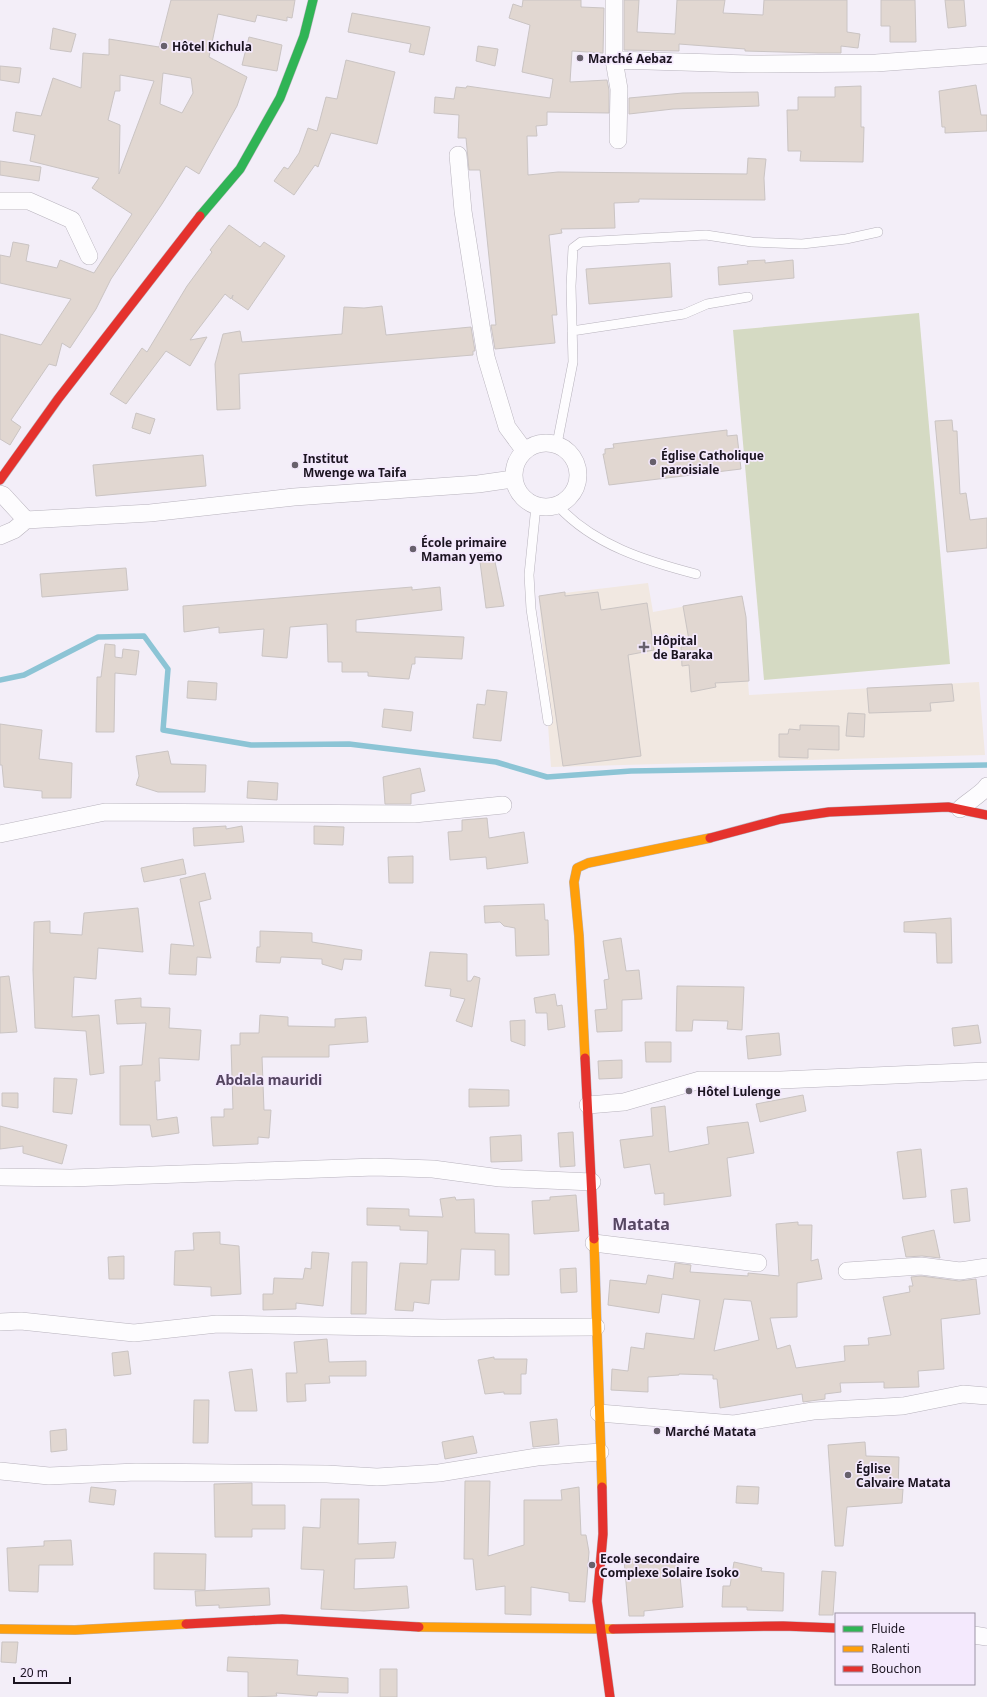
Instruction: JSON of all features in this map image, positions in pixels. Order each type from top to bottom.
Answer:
[{"type":"street","points":[[0,480],[58,399],[204,210],[240,169],[280,98],[304,36],[313,0]]},
{"type":"street","points":[[614,0],[614,60],[619,88],[618,140]]},
{"type":"street","points":[[614,60],[749,64],[868,63],[987,55]]},
{"type":"street","points":[[458,155],[463,211],[486,357],[507,427],[524,450]]},
{"type":"street","points":[[0,201],[28,201],[72,220],[89,256]]},
{"type":"street","points":[[540,443],[557,444],[570,453],[578,467],[579,482],[571,497],[558,506],[547,508],[536,506],[525,500],[517,491],[513,479],[515,463],[524,450],[540,443]]},
{"type":"street","points":[[0,536],[14,530],[26,520],[150,513],[226,504],[478,484],[513,479]]},
{"type":"street","points":[[0,494],[8,499],[26,520]]},
{"type":"street","points":[[960,809],[971,799],[984,791],[987,786]]},
{"type":"street","points":[[0,834],[105,812],[414,814],[504,805]]},
{"type":"street","points":[[610,1697],[597,1601],[603,1534],[592,1182],[579,936],[574,882],[577,868],[588,863],[701,840],[781,819],[829,812],[948,807],[987,815]]},
{"type":"street","points":[[588,1105],[624,1102],[700,1080],[781,1080],[987,1071]]},
{"type":"street","points":[[0,1177],[79,1177],[375,1167],[432,1170],[500,1178],[592,1182]]},
{"type":"street","points":[[594,1243],[758,1263]]},
{"type":"street","points":[[847,1271],[921,1266],[960,1271],[987,1267]]},
{"type":"street","points":[[0,1322],[21,1321],[134,1333],[217,1324],[442,1328],[596,1327]]},
{"type":"street","points":[[599,1413],[734,1424],[814,1411],[903,1406],[962,1394],[987,1396]]},
{"type":"street","points":[[0,1471],[49,1476],[136,1472],[327,1474],[377,1477],[439,1473],[537,1457],[600,1452]]},
{"type":"street","points":[[0,1629],[76,1630],[282,1619],[430,1628],[600,1629],[783,1626],[835,1628]]},
{"type":"street","points":[[975,1636],[987,1637]]},
{"type":"lane","points":[[557,444],[573,362],[571,286],[573,248],[581,242],[706,235],[752,242],[802,244],[846,239],[878,232]]},
{"type":"lane","points":[[572,331],[684,314],[707,304],[748,297]]},
{"type":"lane","points":[[536,506],[529,575],[531,609],[548,721]]},
{"type":"lane","points":[[558,506],[572,521],[597,538],[657,564],[696,574]]},
{"type":"shaded area","name":"Hôpital de Baraka","points":[[648,583],[653,612],[742,596],[749,695],[979,682],[985,755],[551,767],[539,596]]},
{"type":"green space","points":[[919,313],[950,664],[764,680],[733,330]]},
{"type":"building","points":[[171,0],[295,0],[292,18],[287,17],[287,21],[257,15],[255,22],[218,14],[209,57],[247,77],[237,106],[199,174],[186,166],[111,279],[96,309],[70,348],[62,343],[56,366],[49,364],[11,420],[21,427],[10,445],[0,439],[0,334],[41,345],[71,299],[0,283],[0,255],[10,257],[13,242],[29,245],[26,261],[57,268],[60,260],[94,273],[132,214],[92,188],[99,178],[30,161],[35,135],[13,131],[16,112],[41,116],[53,78],[81,88],[83,53],[109,55],[109,39],[159,47]],"holes":[[[163,73],[191,78],[193,93],[182,113],[160,104]],[[120,75],[154,81],[119,174],[120,125],[108,120],[115,91],[120,91]]]},
{"type":"building","points":[[523,0],[581,0],[581,7],[604,8],[603,53],[572,51],[570,82],[607,80],[609,90],[609,113],[547,112],[547,125],[536,126],[537,136],[527,136],[528,175],[558,172],[747,174],[748,158],[766,159],[764,178],[765,200],[639,199],[639,202],[614,203],[615,228],[561,229],[562,233],[549,235],[557,315],[552,315],[555,343],[495,349],[491,325],[496,325],[480,170],[469,170],[466,138],[458,138],[459,115],[434,113],[435,97],[454,99],[456,87],[466,88],[467,86],[550,98],[553,79],[522,72],[530,25],[509,18],[513,4],[522,7]]},
{"type":"building","points":[[624,0],[639,0],[637,32],[675,34],[677,0],[725,0],[723,13],[763,15],[764,0],[847,0],[847,32],[860,34],[858,48],[841,46],[841,53],[818,53],[745,51],[745,49],[679,44],[679,51],[624,50]]},
{"type":"building","points":[[881,0],[915,0],[916,42],[890,42],[890,26],[881,26]]},
{"type":"building","points":[[945,0],[964,0],[966,26],[948,28]]},
{"type":"building","points":[[352,13],[430,27],[424,55],[409,52],[411,44],[348,32]]},
{"type":"building","points":[[53,28],[76,34],[71,52],[50,49]]},
{"type":"building","points":[[249,37],[282,45],[277,71],[242,65]]},
{"type":"building","points":[[478,46],[498,49],[495,66],[476,61]]},
{"type":"building","points":[[346,60],[395,72],[377,144],[331,133],[318,167],[315,165],[294,195],[274,181],[284,167],[288,169],[299,153],[308,128],[317,131],[326,97],[337,99]]},
{"type":"building","points":[[0,66],[21,68],[19,83],[0,80]]},
{"type":"building","points":[[976,85],[981,115],[987,115],[987,131],[945,133],[945,127],[942,127],[939,91]]},
{"type":"building","points":[[861,86],[861,127],[864,127],[863,162],[800,161],[801,151],[788,151],[787,110],[798,110],[798,97],[835,97],[835,87]]},
{"type":"building","points":[[758,92],[759,106],[673,109],[629,114],[629,98],[683,93]]},
{"type":"building","points":[[0,161],[41,167],[39,181],[0,175]]},
{"type":"building","points":[[229,225],[260,247],[264,242],[285,256],[248,310],[232,299],[233,295],[231,299],[225,294],[190,340],[207,337],[190,366],[166,351],[126,404],[110,394],[142,348],[147,352],[187,286],[212,252],[210,250]]},
{"type":"building","points":[[765,260],[765,263],[793,260],[794,278],[719,285],[718,267],[748,264],[747,261]]},
{"type":"building","points":[[670,263],[672,297],[589,304],[586,269]]},
{"type":"building","points":[[382,306],[386,335],[471,327],[475,351],[473,351],[473,355],[239,374],[240,409],[217,410],[215,364],[223,334],[240,331],[242,342],[342,334],[344,307],[364,308]]},
{"type":"building","points":[[136,413],[155,419],[150,434],[132,428]]},
{"type":"building","points":[[952,420],[953,431],[957,431],[960,494],[966,493],[970,520],[987,518],[987,548],[947,552],[935,421]]},
{"type":"building","name":"Église Catholique paroisiale","points":[[727,430],[727,436],[737,435],[741,469],[609,485],[603,454],[605,454],[605,449],[614,448],[613,444]]},
{"type":"building","points":[[203,455],[206,486],[96,496],[93,465]]},
{"type":"building","points":[[493,552],[504,606],[486,608],[479,554]]},
{"type":"building","points":[[126,568],[128,590],[42,597],[40,574]]},
{"type":"building","points":[[412,587],[412,590],[440,587],[442,610],[356,620],[356,632],[464,637],[462,659],[415,657],[415,664],[412,664],[409,679],[368,676],[368,672],[342,672],[342,662],[328,662],[327,624],[290,627],[287,658],[262,656],[264,629],[219,633],[219,627],[184,632],[183,606]]},
{"type":"building","points":[[565,592],[565,596],[598,592],[601,610],[647,603],[654,650],[628,655],[641,756],[563,766],[539,596]]},
{"type":"building","points":[[742,596],[746,617],[749,681],[715,683],[716,687],[691,692],[689,665],[682,666],[681,647],[690,646],[683,606]]},
{"type":"building","points":[[105,644],[115,645],[115,657],[122,658],[123,649],[139,651],[136,675],[115,673],[114,732],[96,732],[97,677],[101,677]]},
{"type":"building","points":[[188,681],[217,683],[216,700],[187,698]]},
{"type":"building","points":[[952,684],[954,701],[930,703],[931,711],[869,713],[867,688]]},
{"type":"building","points":[[487,690],[507,692],[501,741],[473,738],[477,704],[485,705]]},
{"type":"building","points":[[384,709],[413,712],[411,731],[382,727]]},
{"type":"building","points":[[848,713],[865,714],[864,737],[846,736]]},
{"type":"building","points":[[0,724],[42,730],[39,759],[72,763],[71,798],[42,798],[42,791],[4,787],[2,765],[0,765]]},
{"type":"building","points":[[800,725],[839,726],[839,750],[808,749],[808,758],[779,757],[779,734],[788,734],[789,729],[800,730]]},
{"type":"building","points":[[168,751],[171,764],[206,765],[205,792],[158,792],[136,785],[139,776],[136,756]]},
{"type":"building","points":[[420,768],[425,791],[411,794],[411,804],[385,804],[383,777]]},
{"type":"building","points":[[248,781],[278,783],[277,800],[247,798]]},
{"type":"building","points":[[487,818],[489,838],[524,832],[528,863],[487,869],[486,857],[450,860],[448,832],[462,831],[462,820]]},
{"type":"building","points":[[226,826],[226,829],[242,826],[244,842],[194,846],[193,828]]},
{"type":"building","points":[[314,826],[344,827],[343,845],[314,844]]},
{"type":"building","points":[[413,856],[413,883],[389,883],[388,857]]},
{"type":"building","points":[[183,859],[186,874],[144,882],[141,868]]},
{"type":"building","points":[[205,873],[211,899],[199,902],[211,958],[197,957],[196,975],[169,974],[171,944],[194,946],[180,879]]},
{"type":"building","points":[[544,904],[545,920],[548,920],[549,955],[516,956],[515,928],[504,926],[500,922],[485,923],[484,906]]},
{"type":"building","points":[[138,908],[143,952],[98,948],[96,979],[74,977],[72,1017],[99,1015],[104,1073],[90,1075],[86,1031],[35,1028],[33,970],[34,922],[50,921],[50,933],[82,935],[84,913]]},
{"type":"building","points":[[951,918],[952,963],[937,963],[936,933],[904,932],[904,922]]},
{"type":"building","points":[[260,931],[312,933],[312,942],[362,950],[361,960],[344,959],[342,970],[322,964],[322,959],[281,957],[280,963],[256,962],[257,947],[260,947]]},
{"type":"building","points":[[621,938],[626,971],[639,970],[642,999],[622,1000],[622,1031],[597,1032],[595,1010],[607,1009],[604,980],[609,979],[603,941]]},
{"type":"building","points":[[430,952],[467,954],[467,981],[471,981],[474,976],[480,978],[472,1027],[456,1021],[465,999],[450,996],[451,989],[425,986]]},
{"type":"building","points":[[9,976],[17,1032],[0,1033],[0,977]]},
{"type":"building","points":[[677,986],[744,987],[742,1030],[727,1029],[728,1021],[693,1020],[692,1031],[676,1031]]},
{"type":"building","points":[[555,994],[557,1006],[562,1005],[565,1027],[548,1030],[547,1013],[536,1013],[534,998]]},
{"type":"building","points":[[141,998],[141,1007],[170,1008],[169,1028],[201,1030],[199,1060],[159,1058],[160,1081],[155,1081],[157,1120],[177,1117],[179,1133],[152,1137],[150,1125],[120,1125],[120,1066],[142,1065],[146,1023],[117,1024],[115,1000]]},
{"type":"building","points":[[260,1015],[288,1017],[288,1026],[335,1027],[335,1019],[366,1017],[368,1042],[329,1045],[329,1057],[262,1057],[264,1110],[271,1110],[269,1138],[258,1137],[258,1144],[213,1146],[211,1117],[224,1117],[224,1109],[233,1109],[231,1045],[240,1045],[240,1033],[259,1033]]},
{"type":"building","points":[[525,1020],[525,1046],[511,1041],[510,1021]]},
{"type":"building","points":[[978,1025],[981,1043],[954,1046],[952,1028]]},
{"type":"building","points":[[779,1033],[781,1055],[748,1059],[746,1036]]},
{"type":"building","points":[[645,1042],[671,1042],[671,1062],[646,1062]]},
{"type":"building","points":[[622,1060],[622,1078],[599,1079],[598,1061]]},
{"type":"building","points":[[54,1078],[77,1079],[72,1114],[53,1112]]},
{"type":"building","points":[[469,1089],[509,1090],[509,1106],[469,1107]]},
{"type":"building","points":[[2,1093],[18,1093],[18,1108],[2,1106]]},
{"type":"building","points":[[803,1095],[806,1111],[760,1122],[756,1104]]},
{"type":"building","points":[[665,1106],[669,1152],[709,1144],[707,1127],[748,1122],[754,1153],[727,1158],[731,1196],[664,1205],[664,1193],[655,1194],[650,1164],[624,1168],[620,1140],[653,1136],[651,1108]]},
{"type":"building","points":[[0,1126],[67,1145],[62,1164],[23,1153],[23,1146],[0,1149]]},
{"type":"building","points":[[573,1132],[575,1166],[560,1167],[558,1133]]},
{"type":"building","points":[[521,1135],[522,1161],[491,1162],[490,1137]]},
{"type":"building","points":[[921,1149],[926,1197],[903,1199],[897,1152]]},
{"type":"building","points":[[967,1188],[970,1221],[954,1223],[951,1190]]},
{"type":"building","points":[[576,1195],[579,1231],[534,1234],[532,1201],[550,1200],[550,1197]]},
{"type":"building","points":[[455,1197],[456,1200],[474,1199],[475,1233],[509,1234],[509,1275],[495,1275],[495,1250],[461,1249],[459,1280],[431,1280],[429,1304],[414,1302],[413,1311],[395,1310],[400,1263],[427,1264],[428,1231],[400,1230],[400,1226],[367,1225],[367,1208],[409,1209],[409,1216],[443,1217],[440,1199]]},
{"type":"building","points":[[798,1222],[798,1225],[812,1225],[811,1261],[818,1259],[822,1279],[797,1283],[797,1317],[770,1318],[777,1349],[790,1345],[796,1368],[845,1361],[844,1346],[869,1345],[868,1338],[891,1335],[883,1297],[910,1292],[909,1286],[913,1286],[911,1277],[921,1276],[959,1281],[976,1279],[980,1314],[941,1319],[944,1369],[918,1371],[919,1387],[884,1388],[884,1382],[840,1383],[841,1392],[825,1394],[825,1399],[803,1402],[802,1394],[720,1408],[717,1379],[713,1379],[713,1375],[679,1374],[648,1377],[648,1392],[611,1390],[612,1369],[628,1371],[631,1347],[644,1349],[646,1333],[694,1339],[700,1300],[662,1294],[659,1313],[608,1305],[610,1280],[646,1284],[648,1275],[673,1279],[675,1263],[691,1265],[690,1272],[748,1276],[748,1273],[779,1276],[776,1224]],"holes":[[[724,1299],[751,1301],[759,1340],[714,1351]]]},
{"type":"building","points":[[934,1230],[940,1258],[922,1256],[906,1257],[902,1237]]},
{"type":"building","points":[[220,1232],[220,1244],[239,1246],[241,1294],[211,1296],[211,1287],[174,1285],[175,1251],[194,1250],[193,1233]]},
{"type":"building","points":[[312,1252],[329,1253],[323,1306],[296,1303],[296,1309],[263,1310],[263,1294],[273,1294],[274,1278],[303,1279],[305,1268],[311,1269]]},
{"type":"building","points":[[124,1256],[124,1279],[109,1279],[108,1257]]},
{"type":"building","points":[[352,1262],[367,1262],[366,1314],[351,1314]]},
{"type":"building","points":[[576,1268],[577,1292],[561,1293],[560,1269]]},
{"type":"building","points":[[327,1339],[329,1362],[366,1361],[366,1376],[329,1376],[330,1383],[305,1384],[306,1401],[287,1402],[286,1373],[297,1373],[294,1342]]},
{"type":"building","points":[[128,1351],[131,1374],[114,1376],[112,1353]]},
{"type":"building","points":[[494,1357],[494,1359],[527,1359],[526,1374],[521,1374],[521,1394],[504,1394],[504,1392],[485,1394],[478,1360]]},
{"type":"building","points":[[252,1369],[257,1411],[235,1411],[229,1372]]},
{"type":"building","points":[[194,1400],[209,1400],[208,1443],[193,1443]]},
{"type":"building","points":[[557,1419],[559,1444],[533,1447],[530,1422]]},
{"type":"building","points":[[66,1429],[67,1450],[51,1452],[50,1431]]},
{"type":"building","points":[[473,1436],[477,1453],[445,1459],[442,1442]]},
{"type":"building","points":[[865,1442],[866,1456],[899,1457],[898,1489],[903,1489],[902,1503],[847,1507],[843,1546],[835,1546],[828,1445]]},
{"type":"building","points":[[465,1481],[490,1481],[488,1556],[524,1545],[524,1500],[562,1500],[561,1490],[579,1487],[581,1535],[586,1535],[589,1552],[585,1602],[569,1601],[569,1593],[531,1587],[531,1615],[505,1614],[505,1586],[476,1590],[473,1559],[464,1559]]},
{"type":"building","points":[[252,1483],[252,1505],[285,1505],[285,1529],[252,1529],[252,1537],[215,1537],[214,1484]]},
{"type":"building","points":[[737,1486],[759,1487],[758,1504],[736,1503]]},
{"type":"building","points":[[91,1487],[116,1490],[114,1505],[89,1502]]},
{"type":"building","points":[[321,1499],[359,1499],[358,1544],[396,1542],[394,1558],[355,1559],[354,1589],[407,1586],[409,1608],[364,1611],[321,1609],[324,1570],[301,1569],[303,1527],[320,1528]]},
{"type":"building","points":[[71,1540],[73,1565],[39,1565],[38,1592],[9,1591],[7,1548],[44,1546],[44,1541]]},
{"type":"building","points":[[154,1553],[206,1554],[205,1590],[154,1589]]},
{"type":"building","points":[[678,1555],[683,1607],[644,1611],[644,1616],[629,1616],[624,1560]]},
{"type":"building","points":[[734,1562],[762,1568],[761,1571],[784,1573],[783,1611],[747,1610],[747,1607],[722,1607],[723,1586],[730,1586]]},
{"type":"building","points":[[822,1571],[836,1572],[833,1615],[819,1615]]},
{"type":"building","points":[[269,1588],[270,1605],[219,1608],[219,1605],[196,1606],[195,1591]]},
{"type":"building","points":[[2,1642],[18,1642],[16,1663],[1,1662]]},
{"type":"building","points":[[228,1657],[298,1660],[297,1675],[348,1678],[348,1693],[318,1692],[317,1696],[276,1693],[277,1696],[248,1697],[248,1672],[227,1671]]},
{"type":"building","points":[[380,1669],[397,1669],[397,1697],[380,1697]]},
{"type":"waterway","points":[[0,680],[24,675],[98,637],[144,636],[168,669],[163,730],[251,745],[349,744],[496,762],[547,777],[631,771],[987,765]]},
{"type":"traffic: fast","points":[[200,216],[240,169],[280,98],[304,36],[313,0]]},
{"type":"traffic: slow","points":[[585,1058],[579,936],[574,882],[577,868],[588,863],[710,838]]},
{"type":"traffic: slow","points":[[594,1239],[602,1487]]},
{"type":"traffic: slow","points":[[0,1629],[75,1630],[186,1624]]},
{"type":"traffic: slow","points":[[419,1627],[613,1629]]},
{"type":"traffic: jam","points":[[0,480],[58,399],[200,216]]},
{"type":"traffic: jam","points":[[710,838],[781,819],[829,812],[948,807],[987,815]]},
{"type":"traffic: jam","points":[[585,1058],[594,1239]]},
{"type":"traffic: jam","points":[[602,1487],[603,1534],[597,1601],[610,1697]]},
{"type":"traffic: jam","points":[[186,1624],[282,1619],[419,1627]]},
{"type":"traffic: jam","points":[[613,1629],[783,1626],[835,1628]]},
{"type":"place","name":"Hôtel Kichula","points":[[164,46]]},
{"type":"place","name":"Marché Aebaz","points":[[580,58]]},
{"type":"place","name":"Église Catholique paroisiale","points":[[653,462]]},
{"type":"place","name":"Institut Mwenge wa Taifa","points":[[295,465]]},
{"type":"place","name":"École primaire Maman yemo","points":[[413,549]]},
{"type":"place","name":"Hôpital de Baraka","points":[[644,647]]},
{"type":"place","name":"Hôtel Lulenge","points":[[689,1091]]},
{"type":"place","name":"Marché Matata","points":[[657,1431]]},
{"type":"place","name":"Église Calvaire Matata","points":[[848,1475]]},
{"type":"place","name":"Ecole secondaire Complexe Solaire Isoko","points":[[592,1565]]},
{"type":"district","name":"Abdala mauridi","points":[[269,1079]]},
{"type":"district","name":"Matata","points":[[641,1224]]}]
